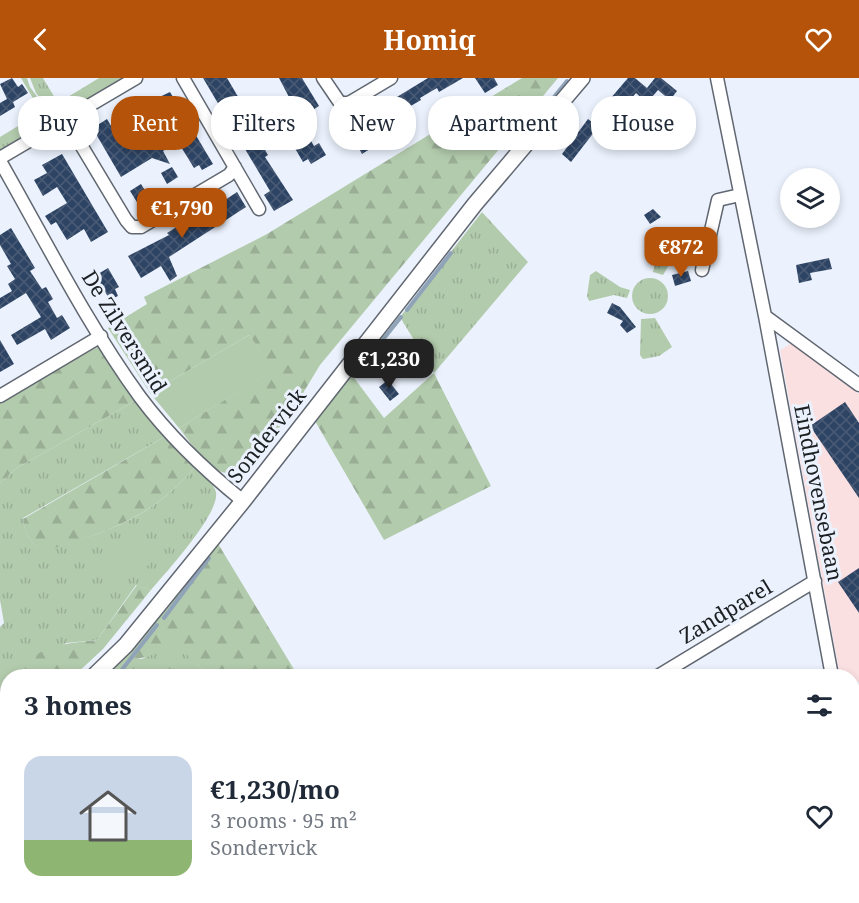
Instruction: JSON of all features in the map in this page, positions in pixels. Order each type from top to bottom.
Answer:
[{"type":"street","points":[[99,100],[136,78]]},
{"type":"street","points":[[183,78],[259,209]]},
{"type":"street","points":[[323,78],[340,103],[349,103],[391,78]]},
{"type":"street","name":"Sondervick","points":[[101,669],[126,645],[243,501],[475,204],[582,78]]},
{"type":"street","name":"Eindhovensebaan","points":[[717,78],[765,316],[831,669]]},
{"type":"street","points":[[0,160],[18,149]]},
{"type":"street","points":[[84,150],[126,220],[132,226],[141,227],[229,175],[235,167]]},
{"type":"street","name":"De Zilversmid","points":[[0,160],[101,336],[141,398],[177,441],[243,501]]},
{"type":"street","points":[[702,270],[718,200],[740,195]]},
{"type":"street","points":[[765,316],[859,385]]},
{"type":"street","points":[[0,396],[101,336]]},
{"type":"street","name":"Zandparel","points":[[670,669],[815,582]]},
{"type":"shaded area","points":[[792,343],[859,394],[859,669],[839,669],[780,350]]},
{"type":"green space","points":[[21,78],[27,78],[37,96],[32,96]]},
{"type":"green space","points":[[30,78],[43,78],[54,96],[39,96]]},
{"type":"green space","points":[[99,78],[123,78],[92,96],[69,96]]},
{"type":"green space","points":[[522,78],[558,78],[543,96],[493,96]]},
{"type":"green space","points":[[18,126],[18,140],[0,150],[0,137]]},
{"type":"green space","points":[[428,136],[428,150],[498,150],[320,365],[288,418],[242,469],[233,473],[224,473],[215,468],[206,462],[179,428],[273,370],[249,335],[150,393],[108,328],[147,304],[144,297],[267,234],[404,150],[416,150],[416,143]]},
{"type":"green space","points":[[482,212],[528,262],[434,373],[400,317]]},
{"type":"green space","points":[[656,231],[675,232],[679,237],[678,250],[663,275],[653,272],[655,263],[650,239]]},
{"type":"green space","points":[[596,271],[620,287],[630,290],[627,298],[614,295],[589,301],[587,296],[590,275]]},
{"type":"green space","points":[[650,278],[663,283],[668,296],[663,309],[650,314],[637,309],[632,296],[637,283]]},
{"type":"green space","points":[[655,318],[672,347],[659,356],[643,359],[640,355],[641,319]]},
{"type":"green space","points":[[249,335],[274,370],[179,428],[150,393]]},
{"type":"green space","points":[[99,346],[137,400],[17,468],[0,483],[0,402]]},
{"type":"green space","points":[[434,373],[491,486],[384,540],[315,421],[352,375],[384,418]]},
{"type":"green space","points":[[137,400],[166,436],[23,518],[31,541],[42,551],[86,538],[126,522],[161,500],[194,468],[213,485],[216,492],[210,514],[191,542],[151,590],[136,585],[97,640],[66,643],[29,669],[0,669],[0,627],[4,623],[0,600],[0,483],[17,468]]},
{"type":"green space","points":[[166,436],[194,468],[161,500],[106,531],[65,545],[42,552],[31,541],[23,519]]},
{"type":"green space","points":[[134,525],[170,566],[167,571],[164,568],[161,570],[153,561],[139,573],[136,569],[123,582],[102,562],[114,544]]},
{"type":"green space","points":[[217,542],[294,669],[202,669],[175,643],[144,658],[124,656]]},
{"type":"green space","points":[[137,585],[151,590],[103,649],[82,669],[27,669],[34,657],[42,651],[64,644],[97,640]]},
{"type":"green space","points":[[175,642],[202,669],[112,669],[124,656],[142,659]]},
{"type":"building","points":[[12,78],[18,87],[22,84],[28,93],[18,96],[18,99],[13,102],[15,107],[0,116],[0,103],[7,99],[0,84]]},
{"type":"building","points":[[203,78],[227,78],[238,96],[214,96]]},
{"type":"building","points":[[279,78],[302,78],[313,96],[288,96]]},
{"type":"building","points":[[428,78],[463,78],[439,92],[437,88],[416,103],[416,96],[399,96]]},
{"type":"building","points":[[475,78],[494,78],[498,85],[485,93]]},
{"type":"building","points":[[628,78],[635,78],[647,88],[655,78],[661,78],[677,91],[673,96],[665,96],[658,90],[653,96],[639,96],[636,93],[633,96],[613,96]]},
{"type":"building","points":[[107,119],[111,126],[111,150],[165,150],[163,151],[170,164],[152,158],[121,177],[99,139],[99,124]]},
{"type":"building","points":[[588,119],[591,121],[591,136],[571,162],[562,154],[565,150],[579,150],[579,131]]},
{"type":"building","points":[[199,141],[213,164],[202,170],[199,165],[194,168],[183,150],[199,150]]},
{"type":"building","points":[[319,143],[326,155],[311,164],[308,159],[303,162],[296,150],[317,150]]},
{"type":"building","points":[[246,150],[265,150],[268,155],[265,157],[293,200],[274,211],[264,195],[270,191]]},
{"type":"building","points":[[62,154],[108,232],[91,242],[84,229],[67,240],[56,222],[51,225],[45,216],[67,203],[57,187],[43,196],[34,180],[47,173],[42,165]]},
{"type":"building","points":[[172,167],[178,177],[167,184],[161,173]]},
{"type":"building","points":[[141,184],[151,200],[140,207],[130,191]]},
{"type":"building","points":[[237,192],[246,207],[169,257],[177,276],[170,281],[161,266],[141,278],[128,256],[169,235],[167,233],[178,226],[181,231],[195,219],[193,217],[206,211],[209,216],[225,207],[222,202]]},
{"type":"building","points":[[653,209],[661,217],[650,224],[644,215]]},
{"type":"building","points":[[11,228],[35,268],[30,271],[42,289],[46,287],[53,299],[48,302],[57,318],[62,315],[70,328],[51,340],[45,329],[17,345],[11,335],[41,317],[26,293],[0,309],[0,298],[12,291],[8,284],[15,279],[7,266],[11,264],[0,245],[0,235]]},
{"type":"building","points":[[829,258],[832,269],[810,273],[812,280],[799,283],[796,265]]},
{"type":"building","points":[[108,268],[119,287],[115,289],[118,296],[110,300],[98,280],[101,279],[98,274]]},
{"type":"building","points":[[688,271],[691,281],[675,286],[672,275]]},
{"type":"building","points":[[612,303],[620,307],[636,327],[627,333],[620,325],[623,321],[607,313]]},
{"type":"building","points":[[0,340],[14,364],[0,372]]},
{"type":"building","points":[[401,350],[409,361],[395,375],[386,364]]},
{"type":"building","points":[[388,380],[399,394],[390,401],[379,387]]},
{"type":"building","points":[[845,402],[859,423],[859,498],[810,426]]},
{"type":"building","points":[[859,568],[859,613],[838,582]]},
{"type":"waterway","points":[[555,96],[567,81]]},
{"type":"waterway","points":[[506,157],[512,150]]},
{"type":"waterway","points":[[407,310],[451,253]]},
{"type":"waterway","points":[[381,342],[401,317]]},
{"type":"waterway","points":[[365,362],[376,347]]},
{"type":"waterway","points":[[164,618],[209,558]]},
{"type":"waterway","points":[[122,669],[157,625]]}]
